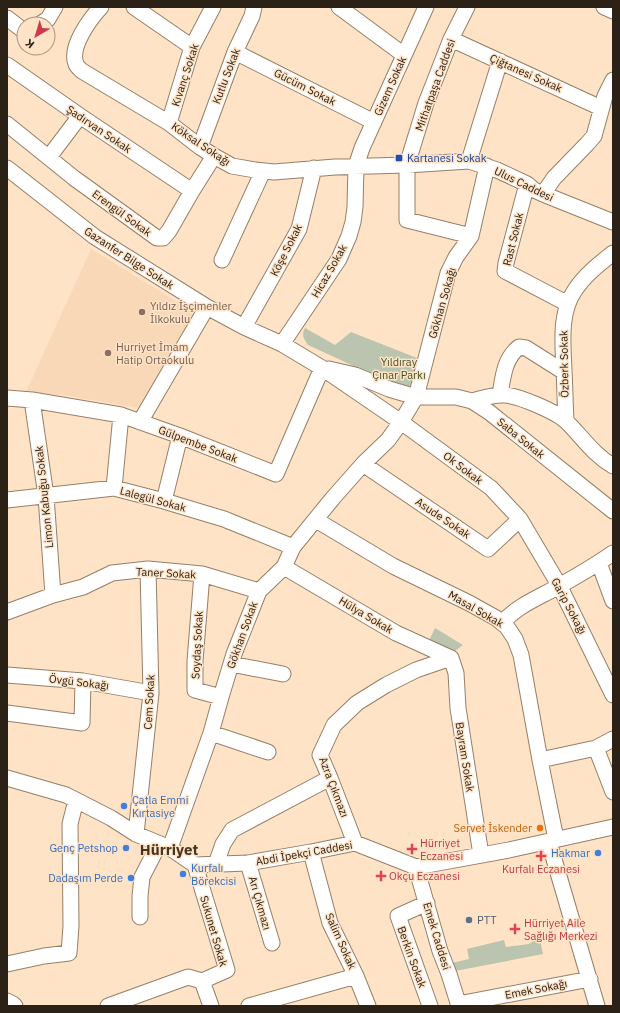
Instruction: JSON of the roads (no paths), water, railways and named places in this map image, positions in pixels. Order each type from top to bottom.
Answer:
[{"type":"street","points":[[50,16],[56,7]]},
{"type":"street","name":"Köksal Sokağı","points":[[101,7],[85,27],[76,47],[74,58],[76,65],[82,71],[170,123],[200,147],[232,166],[274,172],[314,168],[407,165]]},
{"type":"street","points":[[134,7],[192,47]]},
{"type":"street","name":"Kıvanç Sokak","points":[[170,123],[192,47],[214,7]]},
{"type":"street","name":"Kutlu Sokak","points":[[200,147],[235,52],[252,16],[254,7]]},
{"type":"street","points":[[339,7],[404,55]]},
{"type":"street","name":"Gizem Sokak","points":[[356,166],[362,148],[426,7]]},
{"type":"street","name":"Mithatpaşa Caddesi","points":[[467,7],[451,39],[426,103],[407,165],[407,220],[471,236]]},
{"type":"street","points":[[604,7],[613,11]]},
{"type":"street","points":[[7,18],[16,25]]},
{"type":"street","name":"Çiğtanesi Sokak","points":[[451,39],[601,108]]},
{"type":"street","name":"Gücüm Sokak","points":[[235,52],[374,122]]},
{"type":"street","points":[[469,161],[500,61]]},
{"type":"street","name":"Şadırvan Sokak","points":[[7,65],[192,191]]},
{"type":"street","points":[[542,194],[554,178],[594,136],[605,96],[613,80]]},
{"type":"street","points":[[49,158],[80,116]]},
{"type":"street","name":"Erengül Sokak","points":[[7,124],[74,178],[157,238],[163,238],[169,231],[214,156]]},
{"type":"street","name":"Ulus Caddesi","points":[[407,165],[469,161],[487,166],[527,184],[542,194],[613,222]]},
{"type":"street","name":"Hicaz Sokak","points":[[282,344],[339,259],[350,236],[355,207],[356,166]]},
{"type":"street","name":"Gökhan Sokağı","points":[[416,397],[448,273],[456,257],[471,236],[487,166]]},
{"type":"street","name":"Gazanfer Bilge Sokak","points":[[7,168],[94,238],[207,307],[244,327],[282,344],[322,368]]},
{"type":"street","name":"Köşe Sokak","points":[[244,327],[299,229],[314,168]]},
{"type":"street","points":[[222,260],[263,171]]},
{"type":"street","name":"Rast Sokak","points":[[527,184],[506,264],[506,271],[568,304]]},
{"type":"street","name":"Özberk Sokak","points":[[566,420],[563,334],[564,319],[568,304],[575,290],[588,274],[613,253]]},
{"type":"street","points":[[140,422],[207,307]]},
{"type":"street","points":[[500,395],[506,363],[513,351],[519,346],[526,348],[564,372]]},
{"type":"street","name":"Saba Sokak","points":[[322,368],[355,375],[389,389],[416,397],[456,397],[472,401],[489,412],[613,511]]},
{"type":"street","name":"Gülpembe Sokak","points":[[7,398],[32,400],[121,415],[180,436],[276,474],[322,368]]},
{"type":"street","name":"Ok Sokak","points":[[322,368],[401,422],[491,488],[520,519]]},
{"type":"street","points":[[472,401],[504,395],[518,397],[549,411],[566,420],[596,454],[613,466]]},
{"type":"street","name":"Gökhan Sokak","points":[[140,917],[142,877],[164,846],[211,733],[220,697],[231,664],[259,591],[284,567],[294,547],[333,498],[363,464],[388,440],[416,397]]},
{"type":"street","name":"Limon Kabuğu Sokak","points":[[32,400],[46,496],[53,595]]},
{"type":"street","points":[[114,488],[121,415]]},
{"type":"street","points":[[164,500],[180,436]]},
{"type":"street","name":"Asude Sokak","points":[[363,464],[488,549],[520,519]]},
{"type":"street","name":"Lalegül Sokak","points":[[7,500],[114,488],[164,500],[224,519],[294,547]]},
{"type":"street","name":"Garip Sokağı","points":[[520,519],[559,585],[613,695]]},
{"type":"street","name":"Masal Sokak","points":[[316,520],[393,566],[489,614],[507,627],[515,639],[521,655],[553,840],[597,1006]]},
{"type":"street","points":[[502,623],[508,616],[522,606],[599,563],[613,553]]},
{"type":"street","points":[[599,563],[613,601]]},
{"type":"street","name":"Hülya Sokak","points":[[284,567],[396,633],[451,658]]},
{"type":"street","name":"Taner Sokak","points":[[7,612],[53,595],[83,587],[112,573],[148,569],[202,574],[259,591]]},
{"type":"street","name":"Cem Sokak","points":[[136,834],[151,693],[148,569]]},
{"type":"street","name":"Soydaş Sokak","points":[[202,574],[195,690],[220,697]]},
{"type":"street","name":"Azra Çıkmazı","points":[[355,843],[320,755],[334,724],[357,703],[386,684],[416,670],[451,658]]},
{"type":"street","name":"Bayram Sokak","points":[[451,658],[456,673],[458,708],[481,855]]},
{"type":"street","points":[[231,664],[283,674]]},
{"type":"street","name":"Övgü Sokağı","points":[[7,675],[83,681],[151,693]]},
{"type":"street","points":[[7,713],[82,723],[83,681]]},
{"type":"street","points":[[211,733],[268,752]]},
{"type":"street","points":[[540,760],[596,748],[613,739]]},
{"type":"street","points":[[596,748],[613,792]]},
{"type":"street","points":[[7,778],[66,795],[111,818],[136,834],[164,846],[195,865]]},
{"type":"street","points":[[216,864],[223,844],[232,830],[330,778]]},
{"type":"street","points":[[7,964],[44,956],[69,953],[71,926],[70,824],[76,800]]},
{"type":"street","points":[[416,867],[613,828]]},
{"type":"street","name":"Abdi İpekçi Caddesi","points":[[195,865],[248,863],[355,843],[416,867]]},
{"type":"street","name":"Salim Sokak","points":[[311,852],[330,923],[356,976],[368,1006]]},
{"type":"street","name":"Arı Çıkmazı","points":[[248,863],[272,943]]},
{"type":"street","name":"Sukunet Sokak","points":[[195,865],[227,970],[195,979]]},
{"type":"street","name":"Emek Caddesi","points":[[416,867],[440,951],[449,974],[458,1005]]},
{"type":"street","name":"Berkin Sokak","points":[[427,903],[398,916],[430,1006]]},
{"type":"street","points":[[249,1006],[356,976]]},
{"type":"street","points":[[108,1006],[127,1003],[195,979],[211,1006]]},
{"type":"street","name":"Emek Sokağı","points":[[458,1005],[590,979]]},
{"type":"street","points":[[7,1001],[15,1006]]},
{"type":"place","name":"Kartanesi̇ Sokak","points":[[399,158]]},
{"type":"place","name":"Yıldız İşçimenler İlkokulu","points":[[142,312]]},
{"type":"place","name":"Hurriyet İmam Hatip Ortaokulu","points":[[108,353]]},
{"type":"place","name":"Çatla Emmi Kırtasiye","points":[[124,806]]},
{"type":"place","name":"Servet İskender","points":[[540,828]]},
{"type":"place","name":"Genç Petshop","points":[[126,848]]},
{"type":"place","name":"Hürriyet Eczanesi","points":[[412,849]]},
{"type":"place","name":"Hakmar","points":[[598,853]]},
{"type":"place","name":"Kurfalı Eczanesi","points":[[541,856]]},
{"type":"place","name":"Kurfalı Börekcisi","points":[[183,874]]},
{"type":"place","name":"Okçu Eczanesi","points":[[381,876]]},
{"type":"place","name":"Dadaşım Perde","points":[[131,878]]},
{"type":"place","name":"PTT","points":[[469,920]]},
{"type":"place","name":"Hürriyet Aile Sağlığı Merkezi","points":[[515,929]]},
{"type":"district","name":"Hürriyet","points":[[169,849]]},
{"type":"park label","name":"Yıldıray Çınar Parkı","points":[[399,368]]}]
